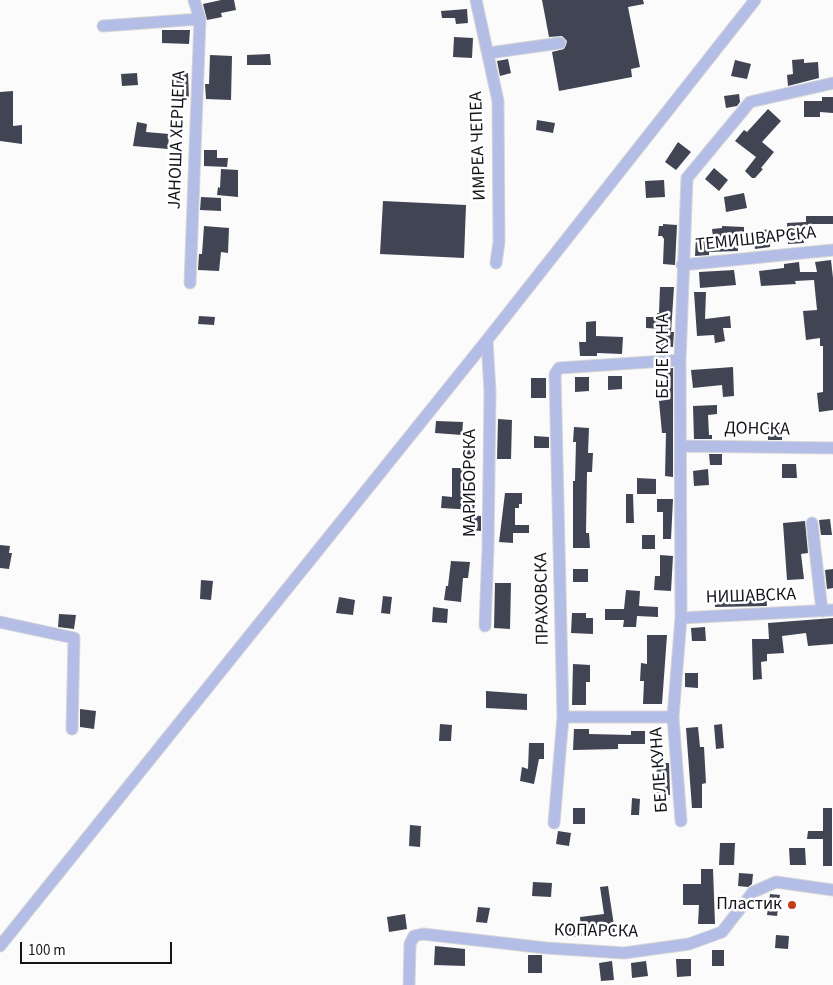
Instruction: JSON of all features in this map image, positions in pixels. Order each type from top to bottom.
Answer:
[{"type":"street","name":"ЈАНОША ХЕРЦЕГА","points":[[190,283],[200,19],[194,0]]},
{"type":"street","name":"ИМРЕА ЧЕПЕА","points":[[476,0],[498,101],[499,242],[496,263]]},
{"type":"street","points":[[0,946],[488,340],[755,0]]},
{"type":"street","points":[[103,26],[200,19]]},
{"type":"street","points":[[489,54],[560,42]]},
{"type":"street","name":"БЕЛЕ КУНА","points":[[680,821],[674,717],[681,618],[680,360],[682,265],[687,178],[750,102],[833,82]]},
{"type":"street","name":"ТЕМИШВАРСКА","points":[[682,265],[833,250]]},
{"type":"street","name":"МАРИБОРСКА","points":[[484,626],[489,520],[490,392],[488,340]]},
{"type":"street","name":"ПРАХОВСКА","points":[[554,823],[563,717],[555,374],[559,368],[680,360]]},
{"type":"street","name":"ДОНСКА","points":[[681,446],[833,448]]},
{"type":"street","name":"НИШАВСКА","points":[[681,618],[828,611],[812,523]]},
{"type":"street","points":[[0,622],[74,638],[72,728]]},
{"type":"street","name":"БЕЛЕ КУНА","points":[[563,717],[674,717]]},
{"type":"street","name":"КОПАРСКА","points":[[409,985],[410,944],[414,936],[423,934],[546,948],[624,953],[688,944],[722,932],[753,892],[776,882],[833,890]]},
{"type":"building","points":[[221,0],[234,0],[236,10],[221,13],[222,17],[207,20],[203,4]]},
{"type":"building","points":[[542,0],[643,0],[644,4],[628,7],[640,67],[631,69],[632,77],[559,91],[552,52],[564,49],[567,41],[562,36],[549,37]]},
{"type":"building","points":[[467,9],[468,23],[456,24],[455,18],[442,18],[441,11]]},
{"type":"building","points":[[162,30],[190,30],[189,44],[162,43]]},
{"type":"building","points":[[454,37],[473,38],[472,58],[453,57]]},
{"type":"building","points":[[270,54],[271,65],[247,65],[247,55]]},
{"type":"building","points":[[210,55],[232,56],[231,100],[206,99],[205,84],[209,84]]},
{"type":"building","points":[[508,59],[511,73],[500,76],[497,61]]},
{"type":"building","points":[[804,59],[804,63],[818,62],[819,78],[788,86],[787,75],[793,74],[792,60]]},
{"type":"building","points":[[735,60],[751,64],[747,79],[731,76]]},
{"type":"building","points":[[137,73],[138,85],[122,86],[121,74]]},
{"type":"building","points":[[188,73],[189,101],[178,102],[176,74]]},
{"type":"building","points":[[13,91],[13,126],[22,125],[22,144],[0,141],[0,92]]},
{"type":"building","points":[[739,94],[740,102],[737,106],[726,108],[724,96]]},
{"type":"building","points":[[822,97],[833,97],[833,113],[820,112],[820,117],[804,117],[804,101],[822,101]]},
{"type":"building","points":[[768,109],[781,121],[762,142],[774,152],[761,168],[763,169],[755,178],[752,178],[745,171],[756,157],[735,141],[744,130],[747,132]]},
{"type":"building","points":[[537,120],[555,123],[553,133],[536,130]]},
{"type":"building","points":[[137,122],[147,124],[146,132],[169,134],[168,149],[133,146]]},
{"type":"building","points":[[678,142],[691,152],[676,170],[665,162]]},
{"type":"building","points":[[204,150],[217,150],[217,158],[228,158],[227,167],[204,166]]},
{"type":"building","points":[[714,168],[728,180],[719,191],[705,179]]},
{"type":"building","points":[[221,169],[238,170],[238,197],[217,195],[218,187],[220,188]]},
{"type":"building","points":[[664,180],[665,197],[646,198],[645,181]]},
{"type":"building","points":[[744,193],[747,208],[726,212],[724,197]]},
{"type":"building","points":[[201,197],[221,198],[221,211],[200,210]]},
{"type":"building","points":[[383,201],[466,205],[464,258],[380,254]]},
{"type":"building","points":[[806,216],[833,216],[833,224],[813,224],[813,230],[803,230],[804,243],[788,244],[787,223],[806,222]]},
{"type":"building","points":[[663,224],[677,225],[675,265],[663,264],[664,239],[662,236],[658,236],[659,226],[663,226]]},
{"type":"building","points":[[204,226],[229,228],[228,253],[221,252],[219,271],[198,270],[199,254],[202,254]]},
{"type":"building","points":[[722,226],[744,227],[744,236],[737,237],[738,251],[709,252],[709,255],[695,256],[696,237],[713,237],[712,229],[722,228]]},
{"type":"building","points":[[771,229],[770,247],[755,249],[753,235],[762,234],[762,230]]},
{"type":"building","points":[[831,260],[833,278],[833,410],[819,412],[817,393],[823,392],[823,346],[820,346],[820,338],[806,340],[803,311],[817,310],[814,280],[795,281],[796,284],[761,286],[759,271],[784,268],[784,264],[799,262],[800,272],[817,272],[815,262]]},
{"type":"building","points":[[734,270],[736,285],[700,288],[699,272]]},
{"type":"building","points":[[660,287],[674,287],[671,332],[674,332],[673,347],[661,346],[662,329],[646,328],[646,317],[658,317]]},
{"type":"building","points":[[694,292],[706,292],[705,319],[730,316],[731,328],[723,328],[725,341],[715,343],[714,335],[697,336]]},
{"type":"building","points":[[199,316],[215,317],[214,325],[198,324]]},
{"type":"building","points":[[596,321],[596,336],[623,337],[622,354],[597,353],[597,356],[580,356],[579,342],[586,342],[586,322]]},
{"type":"building","points":[[733,367],[734,396],[723,397],[722,385],[693,388],[691,370]]},
{"type":"building","points":[[673,368],[673,477],[665,476],[666,433],[662,433],[659,401],[666,400],[666,381],[662,381],[662,369]]},
{"type":"building","points":[[608,376],[622,376],[622,389],[608,390]]},
{"type":"building","points":[[575,377],[589,377],[589,391],[575,392]]},
{"type":"building","points":[[531,378],[546,378],[546,398],[531,398]]},
{"type":"building","points":[[717,405],[717,414],[708,415],[709,435],[712,435],[712,439],[694,439],[693,406]]},
{"type":"building","points":[[498,419],[512,420],[511,459],[497,459]]},
{"type":"building","points":[[436,421],[463,422],[462,435],[435,433]]},
{"type":"building","points":[[574,427],[589,428],[588,453],[593,453],[592,472],[587,472],[586,533],[589,533],[590,548],[573,548],[573,481],[575,481],[576,442],[573,442]]},
{"type":"building","points":[[768,427],[782,427],[782,440],[768,440]]},
{"type":"building","points":[[534,436],[549,437],[549,448],[534,448]]},
{"type":"building","points":[[464,443],[477,445],[475,460],[462,458]]},
{"type":"building","points":[[709,454],[722,454],[722,465],[710,465]]},
{"type":"building","points":[[782,464],[796,464],[797,478],[782,478]]},
{"type":"building","points":[[452,468],[465,468],[465,495],[476,496],[474,510],[441,508],[442,496],[452,497]]},
{"type":"building","points":[[708,469],[709,485],[694,486],[693,471]]},
{"type":"building","points":[[637,478],[656,479],[656,494],[637,494]]},
{"type":"building","points":[[505,493],[522,493],[522,504],[519,504],[519,508],[515,508],[515,525],[529,525],[529,533],[513,533],[513,543],[499,542]]},
{"type":"building","points":[[626,494],[633,494],[634,523],[626,523]]},
{"type":"building","points":[[657,499],[673,499],[671,539],[663,539],[663,512],[657,512]]},
{"type":"building","points":[[467,515],[481,516],[481,531],[466,530]]},
{"type":"building","points":[[830,519],[832,535],[821,535],[819,520]]},
{"type":"building","points":[[805,521],[808,553],[801,554],[804,579],[787,580],[783,523]]},
{"type":"building","points":[[642,535],[655,535],[655,549],[642,549]]},
{"type":"building","points":[[0,545],[10,546],[9,553],[12,553],[9,569],[0,568]]},
{"type":"building","points":[[660,555],[673,556],[671,591],[654,590],[655,576],[660,576]]},
{"type":"building","points":[[451,561],[470,562],[468,578],[463,578],[461,602],[444,600]]},
{"type":"building","points":[[573,569],[588,569],[588,582],[573,582]]},
{"type":"building","points":[[833,569],[833,588],[827,589],[825,570]]},
{"type":"building","points":[[201,580],[213,581],[211,600],[200,599]]},
{"type":"building","points":[[495,583],[511,583],[510,629],[494,628]]},
{"type":"building","points":[[626,590],[640,591],[639,606],[658,607],[658,617],[637,616],[636,627],[623,627],[624,620],[605,620],[605,609],[624,609]]},
{"type":"building","points":[[766,593],[767,606],[715,607],[715,594]]},
{"type":"building","points":[[383,596],[392,597],[390,614],[381,613]]},
{"type":"building","points":[[339,597],[355,600],[353,615],[336,613]]},
{"type":"building","points":[[433,607],[448,609],[447,623],[432,622]]},
{"type":"building","points":[[572,613],[586,613],[586,618],[593,618],[593,634],[571,633]]},
{"type":"building","points":[[59,614],[76,615],[74,629],[58,627]]},
{"type":"building","points":[[833,618],[833,644],[808,646],[806,633],[782,636],[784,653],[767,654],[767,661],[761,662],[762,679],[753,680],[752,639],[769,639],[768,623]]},
{"type":"building","points":[[705,627],[706,641],[692,641],[691,628]]},
{"type":"building","points":[[647,635],[667,635],[662,704],[643,704],[644,681],[640,681],[641,663],[647,664]]},
{"type":"building","points":[[573,664],[590,665],[590,682],[586,682],[586,705],[572,705]]},
{"type":"building","points":[[685,673],[698,673],[698,688],[685,687]]},
{"type":"building","points":[[486,691],[527,694],[527,710],[486,708]]},
{"type":"building","points":[[80,709],[96,711],[94,729],[80,727]]},
{"type":"building","points":[[440,724],[452,725],[451,741],[439,741]]},
{"type":"building","points":[[722,724],[724,748],[716,749],[714,725]]},
{"type":"building","points":[[698,727],[700,747],[704,747],[706,783],[702,784],[702,808],[692,808],[686,728]]},
{"type":"building","points":[[574,729],[589,729],[589,734],[631,735],[631,731],[645,731],[645,744],[618,744],[618,749],[573,750]]},
{"type":"building","points":[[529,743],[544,743],[544,759],[539,759],[534,784],[520,781],[522,767],[528,769]]},
{"type":"building","points":[[657,763],[669,763],[670,795],[653,796],[652,788],[656,788]]},
{"type":"building","points":[[632,798],[640,799],[639,815],[631,815]]},
{"type":"building","points":[[573,808],[585,808],[585,824],[573,824]]},
{"type":"building","points":[[823,808],[832,808],[832,866],[823,866],[823,839],[807,839],[808,831],[823,831]]},
{"type":"building","points":[[410,825],[421,826],[420,847],[409,846]]},
{"type":"building","points":[[558,831],[571,833],[569,846],[556,844]]},
{"type":"building","points":[[720,843],[735,843],[734,865],[719,865]]},
{"type":"building","points":[[789,848],[805,848],[806,865],[790,865]]},
{"type":"building","points":[[701,869],[713,869],[715,924],[698,924],[699,905],[683,905],[683,884],[701,884]]},
{"type":"building","points":[[739,873],[753,874],[752,884],[748,887],[738,886]]},
{"type":"building","points":[[533,882],[552,883],[551,897],[532,896]]},
{"type":"building","points":[[608,886],[615,932],[600,933],[600,927],[581,929],[580,917],[604,914],[600,887]]},
{"type":"building","points":[[770,894],[780,895],[777,916],[767,915]]},
{"type":"building","points":[[478,907],[490,908],[487,923],[476,922]]},
{"type":"building","points":[[405,914],[407,929],[389,932],[387,917]]},
{"type":"building","points":[[580,926],[582,936],[567,938],[566,928]]},
{"type":"building","points":[[776,935],[789,936],[788,949],[775,948]]},
{"type":"building","points":[[435,946],[465,949],[465,966],[434,965]]},
{"type":"building","points":[[712,950],[724,950],[724,966],[712,966]]},
{"type":"building","points":[[528,955],[542,955],[542,973],[528,973]]},
{"type":"building","points":[[676,959],[691,959],[691,976],[677,977]]},
{"type":"building","points":[[612,961],[614,980],[601,981],[599,963]]},
{"type":"building","points":[[646,961],[648,976],[632,978],[631,963]]},
{"type":"place","name":"Пластик","points":[[792,905]]}]
